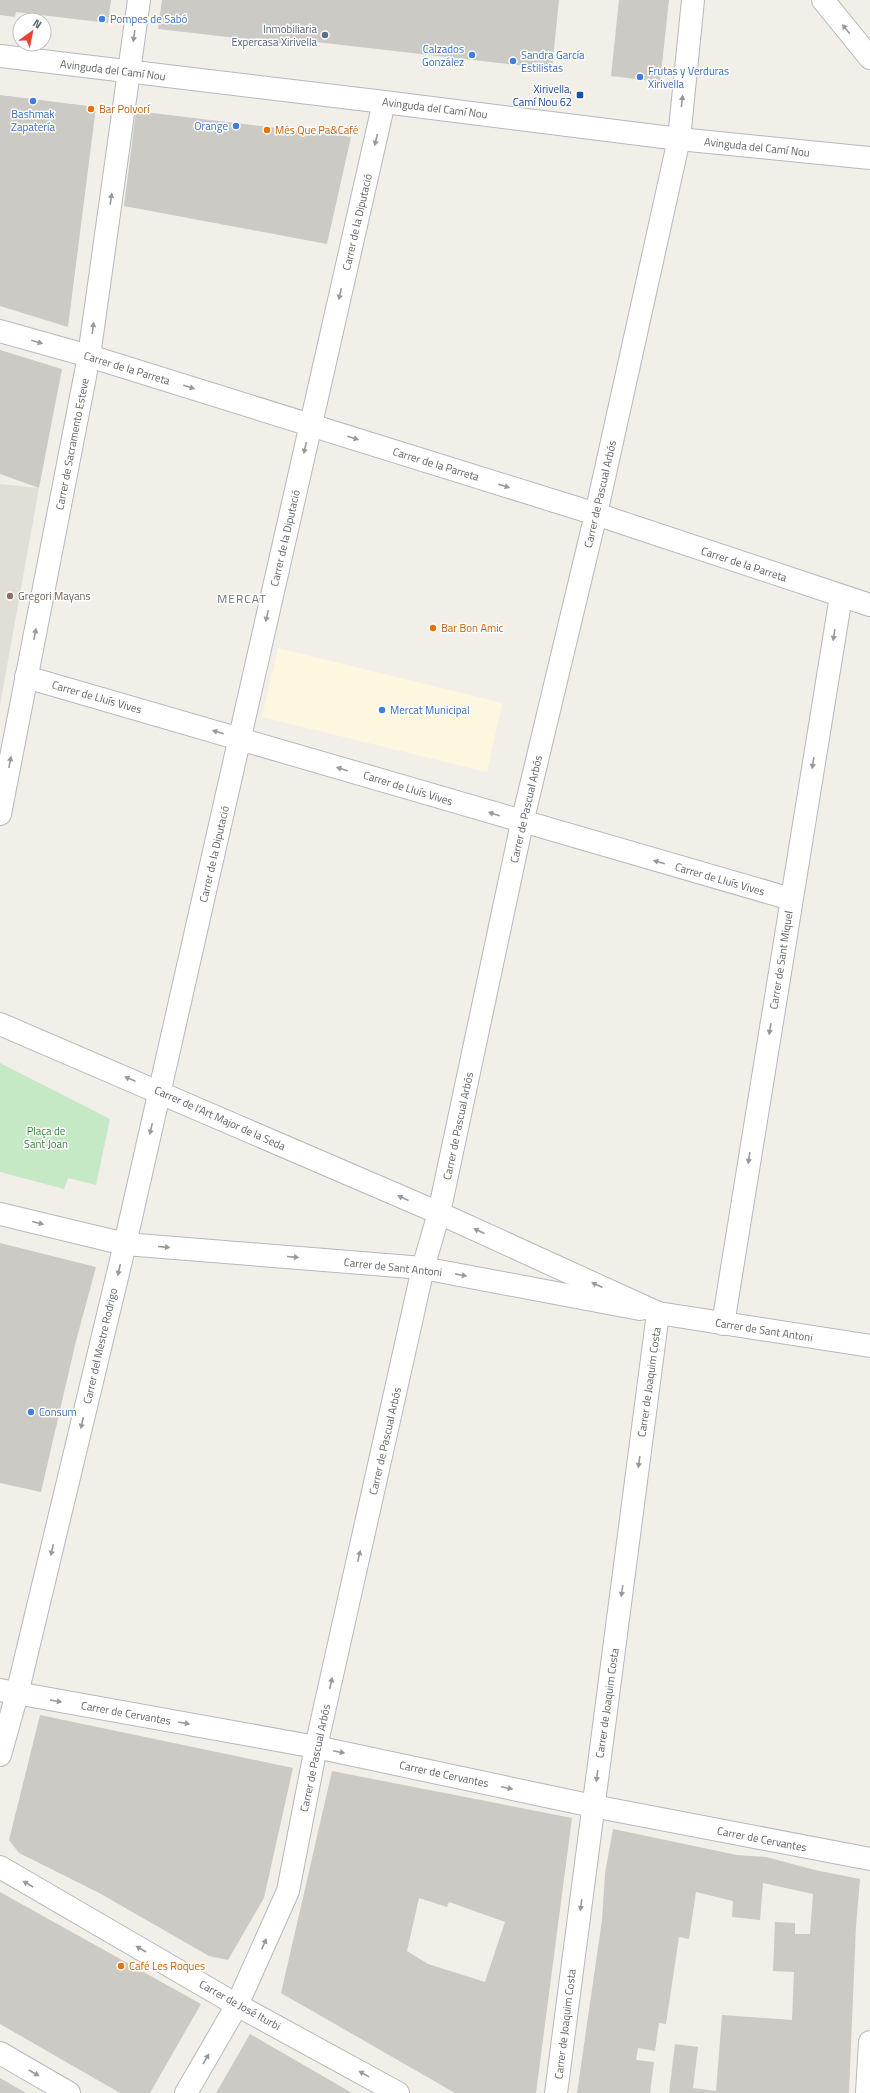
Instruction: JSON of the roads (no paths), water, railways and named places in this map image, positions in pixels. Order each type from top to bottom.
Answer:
[{"type":"street","name":"Carrer de Sacramento Esteve","points":[[0,814],[89,356],[139,0]]},
{"type":"street","name":"Carrer de Pascual Arbós","points":[[186,2093],[237,2004],[288,1891],[316,1747],[423,1268],[439,1213],[522,823],[596,514],[679,139],[693,0]]},
{"type":"street","points":[[823,0],[870,58]]},
{"type":"street","name":"Avinguda del Camí Nou","points":[[0,56],[679,139],[870,158]]},
{"type":"street","name":"Carrer de la Diputació","points":[[160,1091],[384,102]]},
{"type":"street","name":"Carrer de la Parreta","points":[[0,331],[89,356],[596,514],[870,605]]},
{"type":"street","name":"Carrer de Sant Miquel","points":[[723,1324],[841,596]]},
{"type":"street","name":"Carrer de Lluís Vives","points":[[26,677],[240,738],[522,823],[791,899]]},
{"type":"street","name":"Carrer de l'Art Major de la Seda","points":[[0,1024],[160,1091],[439,1213]]},
{"type":"street","name":"Carrer del Mestre Rodrigo","points":[[0,1755],[9,1692],[125,1244],[160,1091]]},
{"type":"street","name":"Carrer de Sant Antoni","points":[[439,1213],[658,1313]]},
{"type":"street","points":[[0,1214],[125,1244]]},
{"type":"street","name":"Carrer de Sant Antoni","points":[[125,1244],[423,1268],[658,1313],[870,1346]]},
{"type":"street","name":"Carrer de Joaquim Costa","points":[[556,2093],[658,1313]]},
{"type":"street","name":"Carrer de Cervantes","points":[[9,1692],[316,1747],[594,1806],[870,1859]]},
{"type":"street","name":"Carrer de José Iturbi","points":[[0,1867],[237,2004],[398,2093]]},
{"type":"street","points":[[867,2093],[870,2042]]},
{"type":"street","points":[[0,2053],[69,2093]]},
{"type":"place","name":"Pompes de Sabó","points":[[102,19]]},
{"type":"place","name":"Inmobiliaria Expercasa Xirivella","points":[[325,35]]},
{"type":"place","name":"Calzados González","points":[[472,55]]},
{"type":"place","name":"Sandra García Estilistas","points":[[513,61]]},
{"type":"place","name":"Frutas y Verduras Xirivella","points":[[640,77]]},
{"type":"place","name":"Xirivella, Camí Nou 62","points":[[580,95]]},
{"type":"place","name":"Bashmak Zapatería","points":[[33,101]]},
{"type":"place","name":"Bar Polvorí","points":[[91,109]]},
{"type":"place","name":"Orange","points":[[236,126]]},
{"type":"place","name":"Més Que Pa&Café","points":[[267,130]]},
{"type":"place","name":"Gregori Mayans","points":[[10,596]]},
{"type":"place","name":"Bar Bon Amic","points":[[433,628]]},
{"type":"place","name":"Mercat Municipal","points":[[382,710]]},
{"type":"place","name":"Consum","points":[[31,1412]]},
{"type":"place","name":"Café Les Roques","points":[[121,1966]]},
{"type":"district","name":"MERCAT","points":[[242,599]]},
{"type":"park label","name":"Plaça de Sant Joan","points":[[46,1137]]}]
